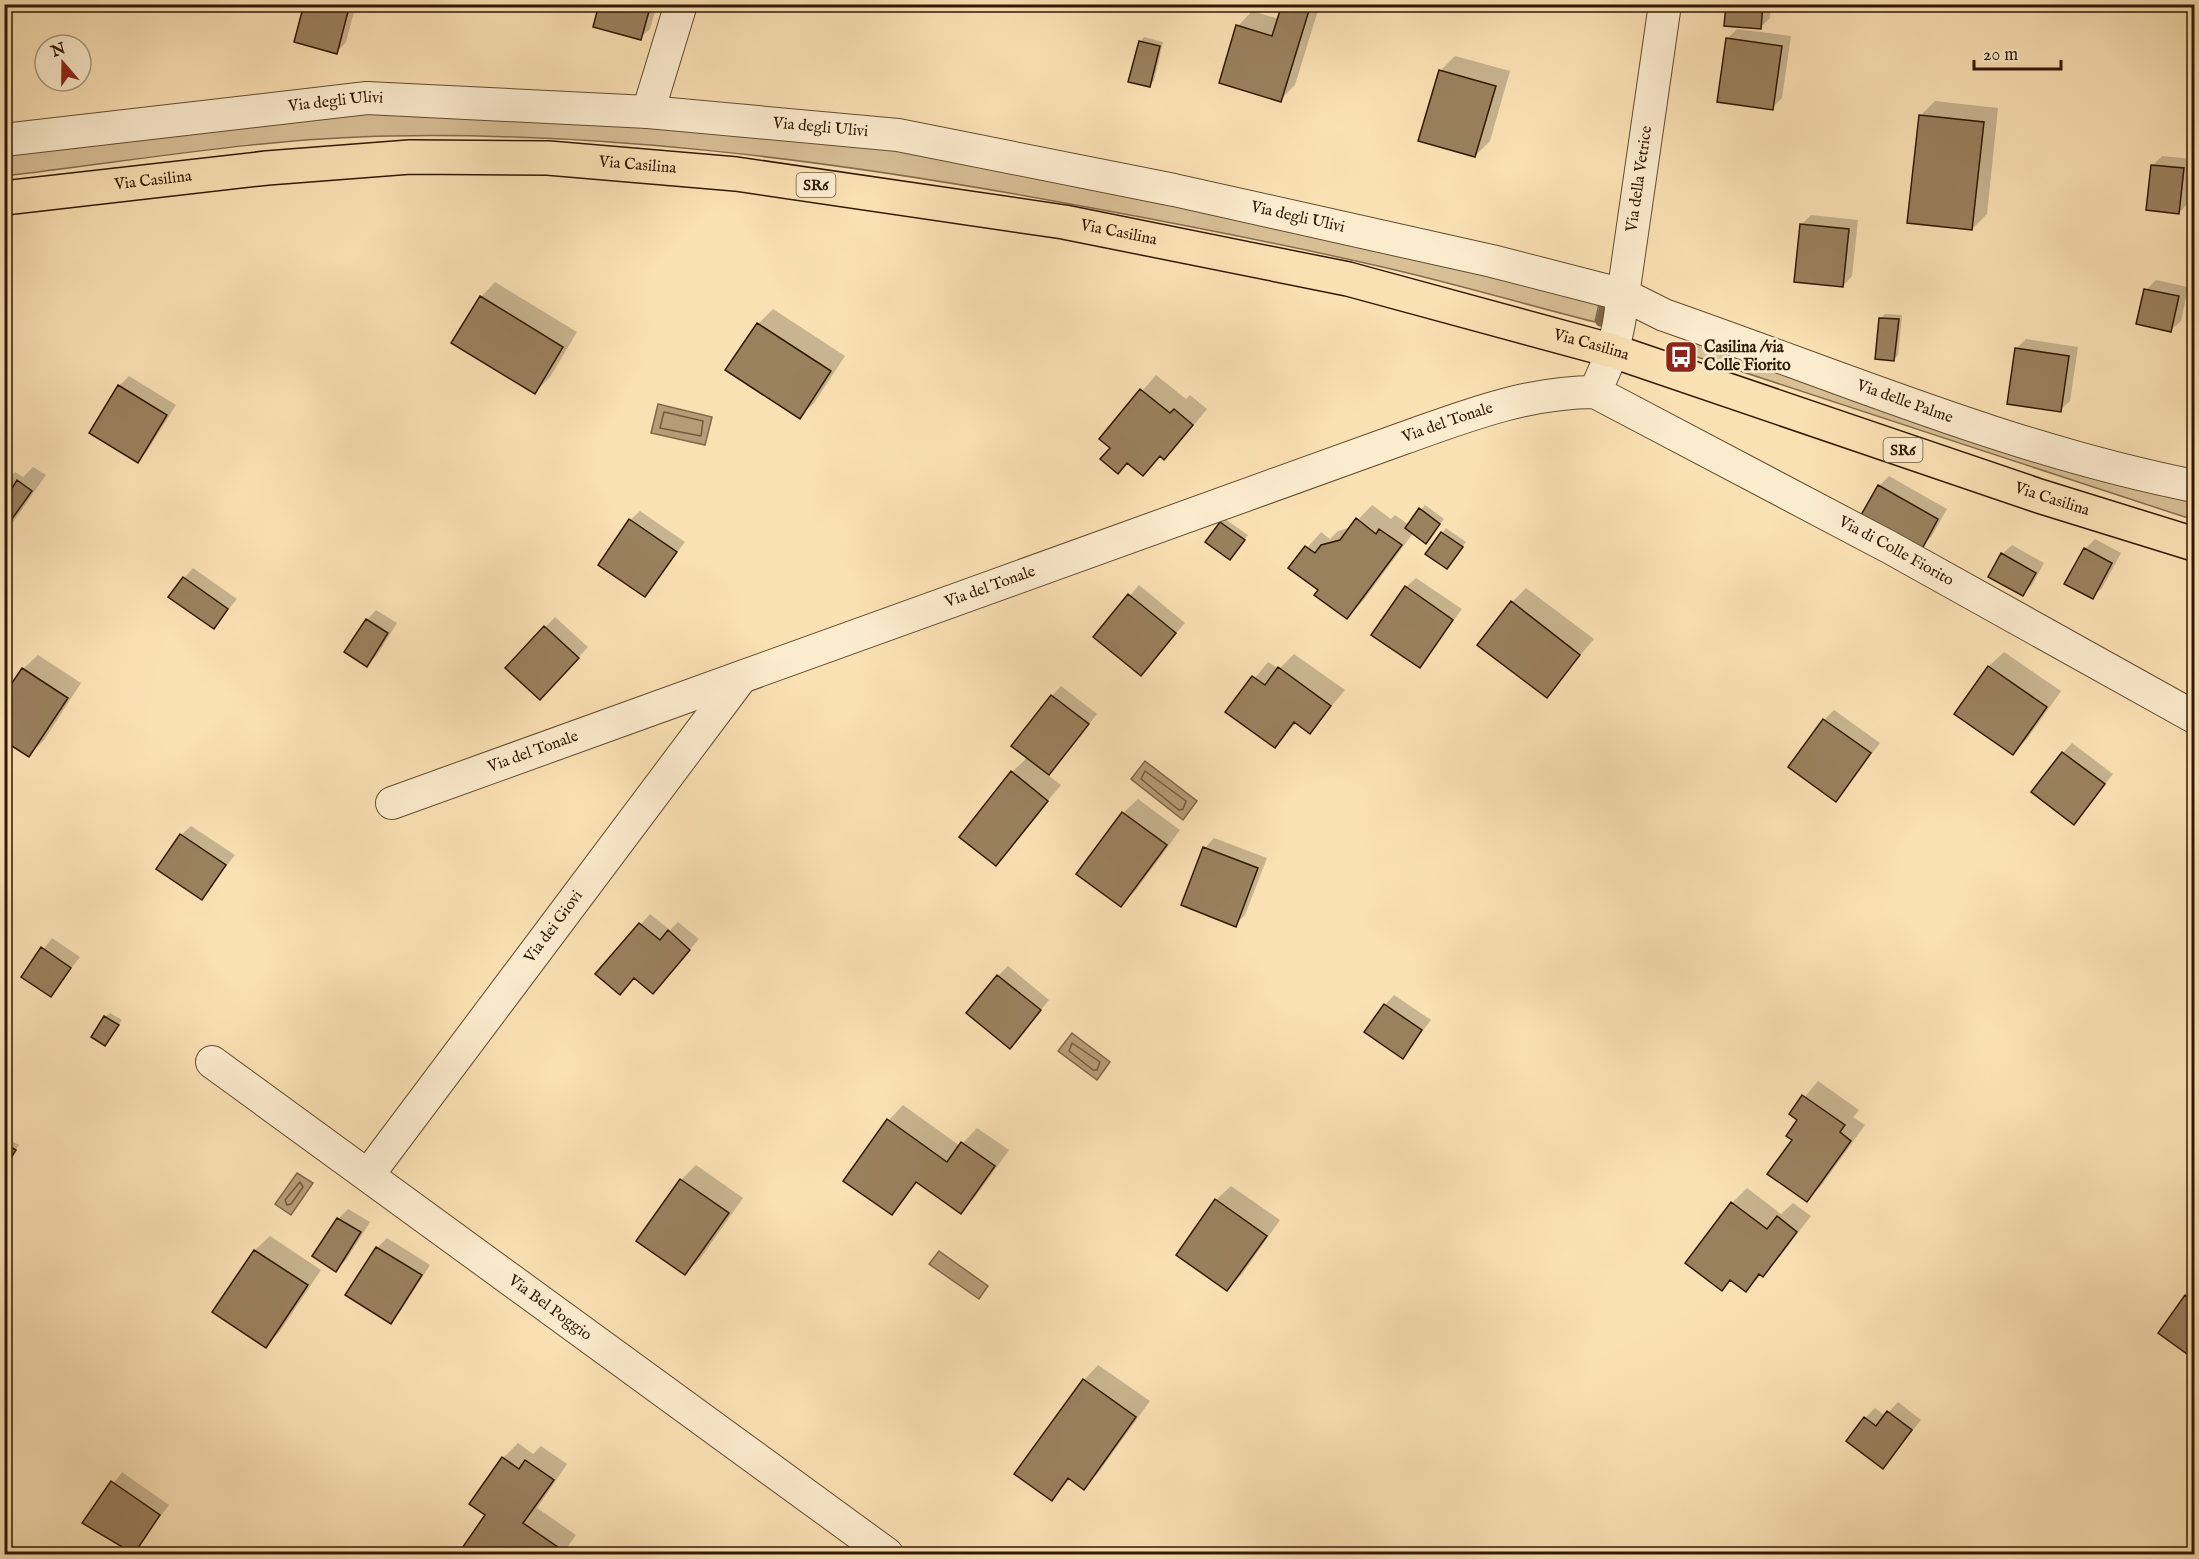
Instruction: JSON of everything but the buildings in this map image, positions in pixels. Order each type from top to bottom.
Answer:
[{"type":"main road","name":"Via Casilina","points":[[4,198],[267,168],[410,158],[548,158],[736,174],[1064,222],[1326,274],[1612,351],[2061,503],[2194,544]]},
{"type":"street","points":[[648,112],[681,4]]},
{"type":"street","name":"Via della Vetrice","points":[[1595,392],[1612,351],[1623,295],[1665,4]]},
{"type":"street","name":"Via degli Ulivi","points":[[4,140],[367,98],[648,112],[898,135],[1174,190],[1492,261],[1623,295]]},
{"type":"street","name":"Via delle Palme","points":[[1623,295],[1664,315],[2025,443],[2097,464],[2194,486]]},
{"type":"street","name":"Via del Tonale","points":[[392,803],[1436,427],[1533,397],[1567,392],[1595,392]]},
{"type":"street","name":"Via di Colle Fiorito","points":[[1595,392],[1889,547],[2194,717]]},
{"type":"street","name":"Via dei Giovi","points":[[368,1175],[740,679]]},
{"type":"street","name":"Via Bel Poggio","points":[[212,1062],[527,1294],[887,1554]]},
{"type":"shaded area","points":[[355,108],[747,125],[1012,167],[1600,299],[1595,322],[1391,269],[1255,239],[1118,213],[869,170],[630,143],[471,136],[343,138],[198,151],[5,176],[4,151]]},
{"type":"shaded area","points":[[1689,334],[2194,493],[2194,520],[1682,352]]},
{"type":"water","points":[[658,404],[712,417],[705,445],[651,433]]},
{"type":"water","points":[[1145,761],[1197,801],[1183,820],[1131,779]]},
{"type":"water","points":[[1072,1033],[1110,1062],[1097,1080],[1058,1051]]},
{"type":"water","points":[[297,1173],[313,1183],[291,1215],[275,1204]]},
{"type":"water","points":[[939,1251],[988,1286],[979,1299],[929,1264]]},
{"type":"waterway","points":[[1600,322],[1605,301]]},
{"type":"place","name":"Casilina /via Colle Fiorito","points":[[1681,357]]}]
